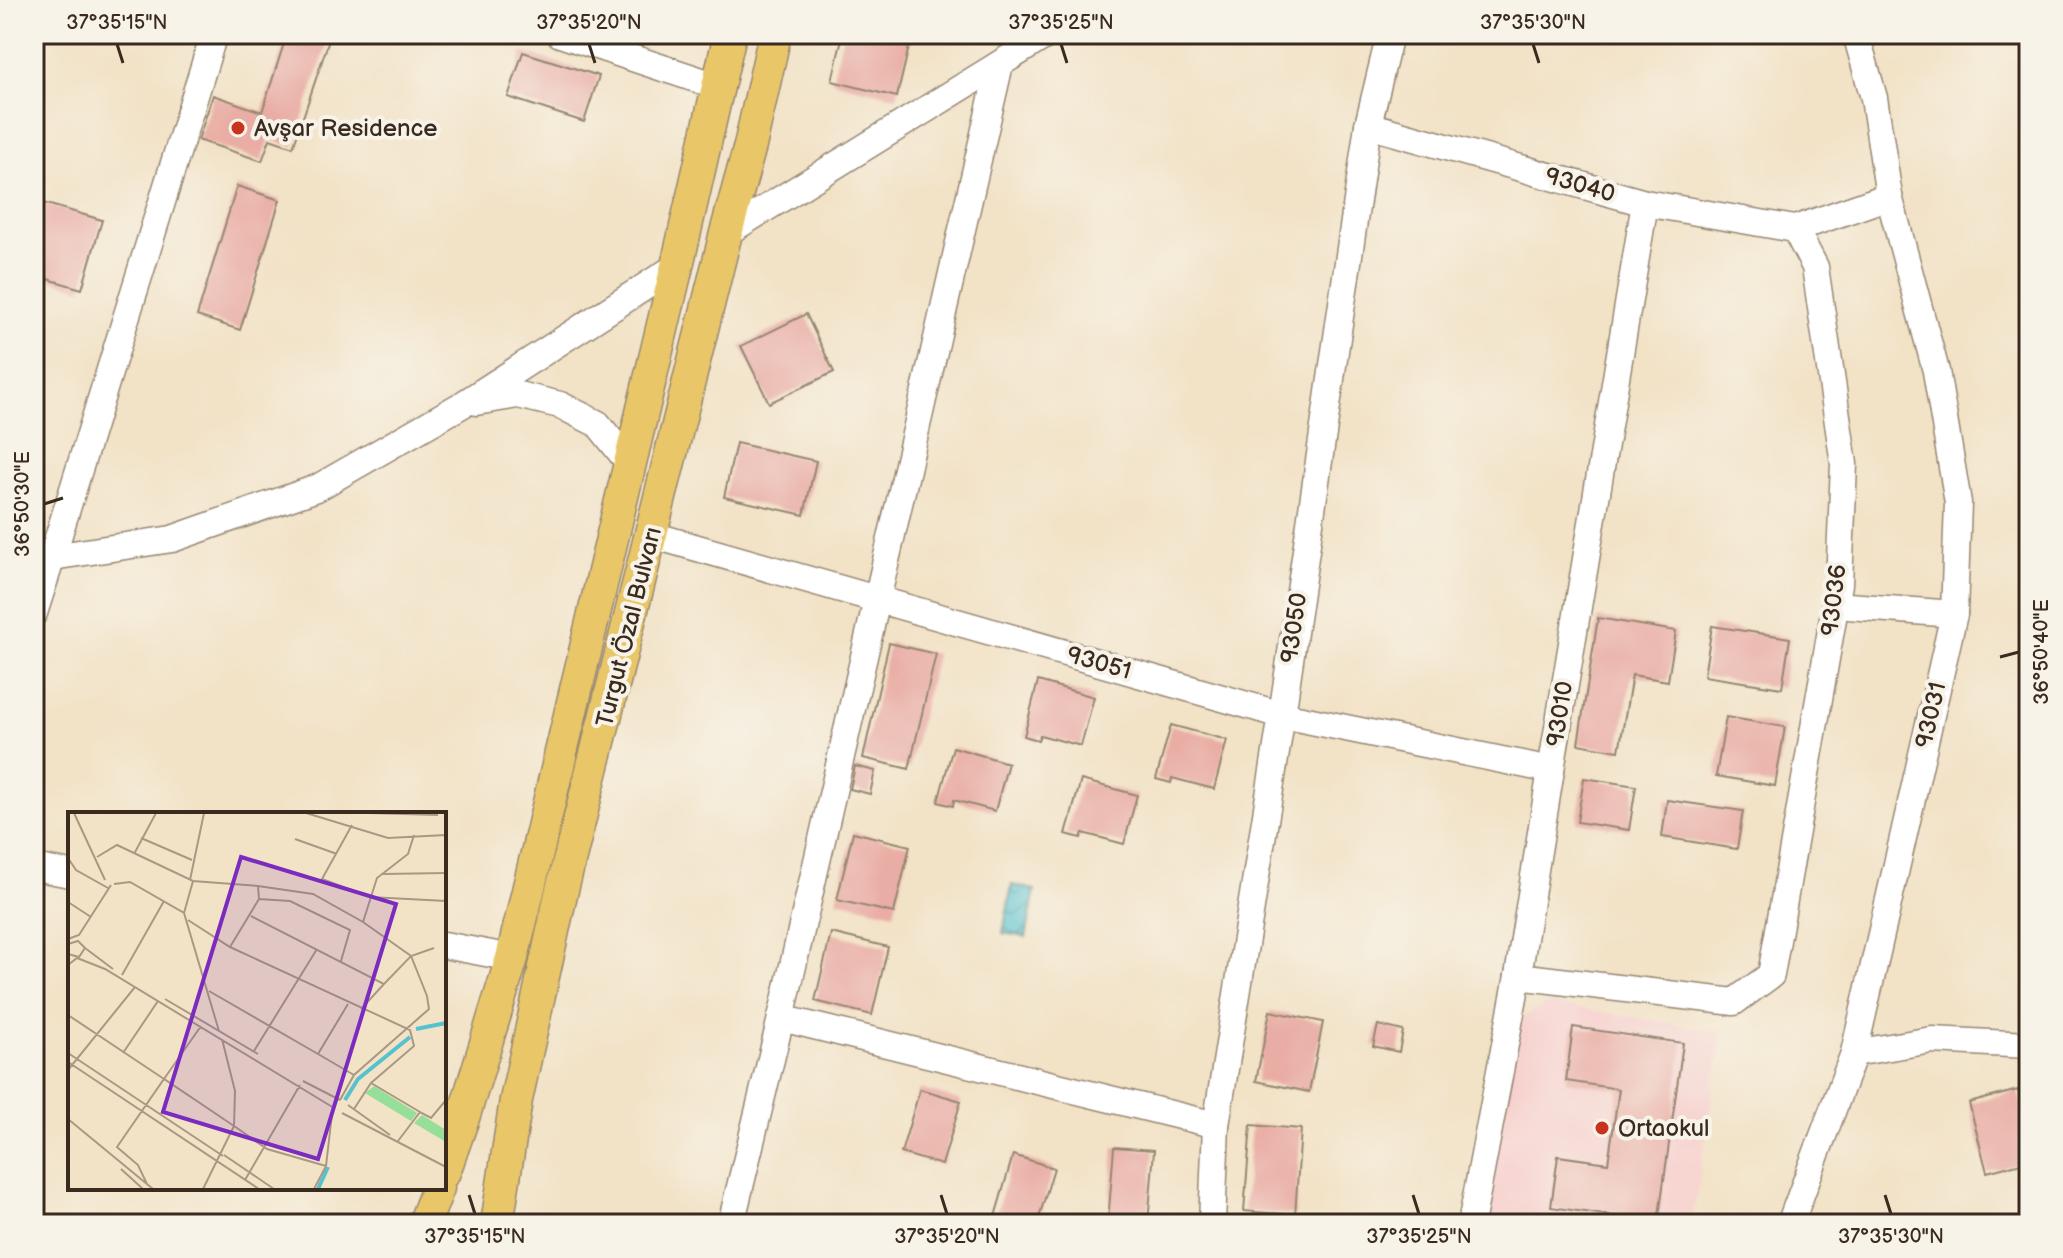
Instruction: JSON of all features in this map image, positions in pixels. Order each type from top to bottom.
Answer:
[{"type":"main road","name":"Turgut Özal Bulvarı","points":[[446,1166],[512,958],[730,34]]},
{"type":"main road","name":"Turgut Özal Bulvarı","points":[[497,1224],[516,1100],[561,894],[750,146],[775,34]]},
{"type":"main road","points":[[424,1224],[437,1190]]},
{"type":"street","points":[[34,613],[43,558],[214,34]]},
{"type":"street","points":[[560,34],[717,86]]},
{"type":"street","points":[[726,233],[1048,34]]},
{"type":"street","name":"93050","points":[[1212,1224],[1216,1125],[1282,715],[1368,125],[1390,34]]},
{"type":"street","points":[[1795,229],[1889,196],[1874,98],[1856,34]]},
{"type":"street","points":[[731,1224],[878,601],[1000,64]]},
{"type":"street","name":"93040","points":[[1368,125],[1645,203],[1795,229]]},
{"type":"street","name":"93031","points":[[1790,1224],[1854,1053],[1954,614],[1958,503],[1936,371],[1889,196]]},
{"type":"street","name":"93010","points":[[1471,1224],[1518,976],[1645,203]]},
{"type":"street","name":"93036","points":[[1518,976],[1734,1002],[1771,975],[1839,584],[1844,464],[1815,267],[1795,229]]},
{"type":"street","points":[[43,558],[172,539],[317,488],[465,403],[677,266]]},
{"type":"street","points":[[465,403],[518,395],[560,405],[598,424],[630,464]]},
{"type":"street","name":"93051","points":[[652,535],[1282,715],[1551,770]]},
{"type":"street","points":[[1835,605],[1954,614]]},
{"type":"street","points":[[34,867],[68,874]]},
{"type":"street","points":[[446,945],[512,958]]},
{"type":"street","points":[[781,1018],[1216,1125]]},
{"type":"street","points":[[1854,1053],[1932,1040],[2029,1045]]},
{"type":"shaded area","name":"Ortaokul","points":[[1549,1003],[1722,1032],[1692,1224],[1481,1224],[1516,1021]]},
{"type":"water","points":[[1012,885],[1035,890],[1026,937],[1003,933]]},
{"type":"building","points":[[287,34],[331,34],[293,147],[270,139],[262,161],[198,140],[213,95],[262,112]]},
{"type":"building","points":[[843,34],[912,34],[897,97],[832,81]]},
{"type":"building","points":[[523,52],[599,76],[584,122],[508,97]]},
{"type":"building","points":[[237,186],[280,200],[240,330],[197,316]]},
{"type":"building","points":[[43,203],[102,220],[82,289],[34,275],[34,234]]},
{"type":"building","points":[[806,314],[834,372],[769,403],[741,346]]},
{"type":"building","points":[[736,443],[816,461],[804,515],[724,497]]},
{"type":"building","points":[[1598,618],[1676,631],[1668,681],[1632,675],[1619,751],[1578,744]]},
{"type":"building","points":[[1712,626],[1790,638],[1782,688],[1704,676]]},
{"type":"building","points":[[889,643],[936,654],[909,769],[863,758]]},
{"type":"building","points":[[1038,681],[1094,697],[1081,746],[1040,735],[1038,740],[1024,736]]},
{"type":"building","points":[[1726,717],[1785,727],[1775,786],[1716,776]]},
{"type":"building","points":[[1171,725],[1227,740],[1214,789],[1172,778],[1171,783],[1156,779]]},
{"type":"building","points":[[953,747],[1008,763],[995,811],[954,800],[953,806],[938,802]]},
{"type":"building","points":[[855,766],[875,771],[870,794],[850,789]]},
{"type":"building","points":[[1584,778],[1636,786],[1629,830],[1577,822]]},
{"type":"building","points":[[1081,780],[1137,795],[1124,844],[1083,833],[1081,838],[1066,834]]},
{"type":"building","points":[[1667,800],[1743,811],[1737,849],[1662,837]]},
{"type":"building","points":[[853,832],[910,846],[894,913],[837,900]]},
{"type":"building","points":[[831,933],[888,947],[872,1015],[815,1001]]},
{"type":"building","points":[[1270,1011],[1323,1022],[1309,1092],[1256,1081]]},
{"type":"building","points":[[1378,1025],[1403,1031],[1399,1052],[1373,1046]]},
{"type":"building","points":[[1573,1027],[1683,1043],[1658,1223],[1551,1207],[1558,1156],[1608,1163],[1619,1089],[1566,1081]]},
{"type":"building","points":[[920,1089],[961,1101],[942,1165],[901,1153]]},
{"type":"building","points":[[2018,1090],[2029,1132],[2029,1161],[1987,1172],[1969,1103]]},
{"type":"building","points":[[1251,1125],[1301,1129],[1295,1215],[1244,1211]]},
{"type":"building","points":[[1114,1147],[1154,1150],[1148,1224],[1108,1223]]},
{"type":"building","points":[[1013,1155],[1054,1168],[1037,1224],[1009,1224],[994,1220]]},
{"type":"place","name":"Avşar Residence","points":[[238,128]]},
{"type":"place","name":"Ortaokul","points":[[1602,1128]]}]
